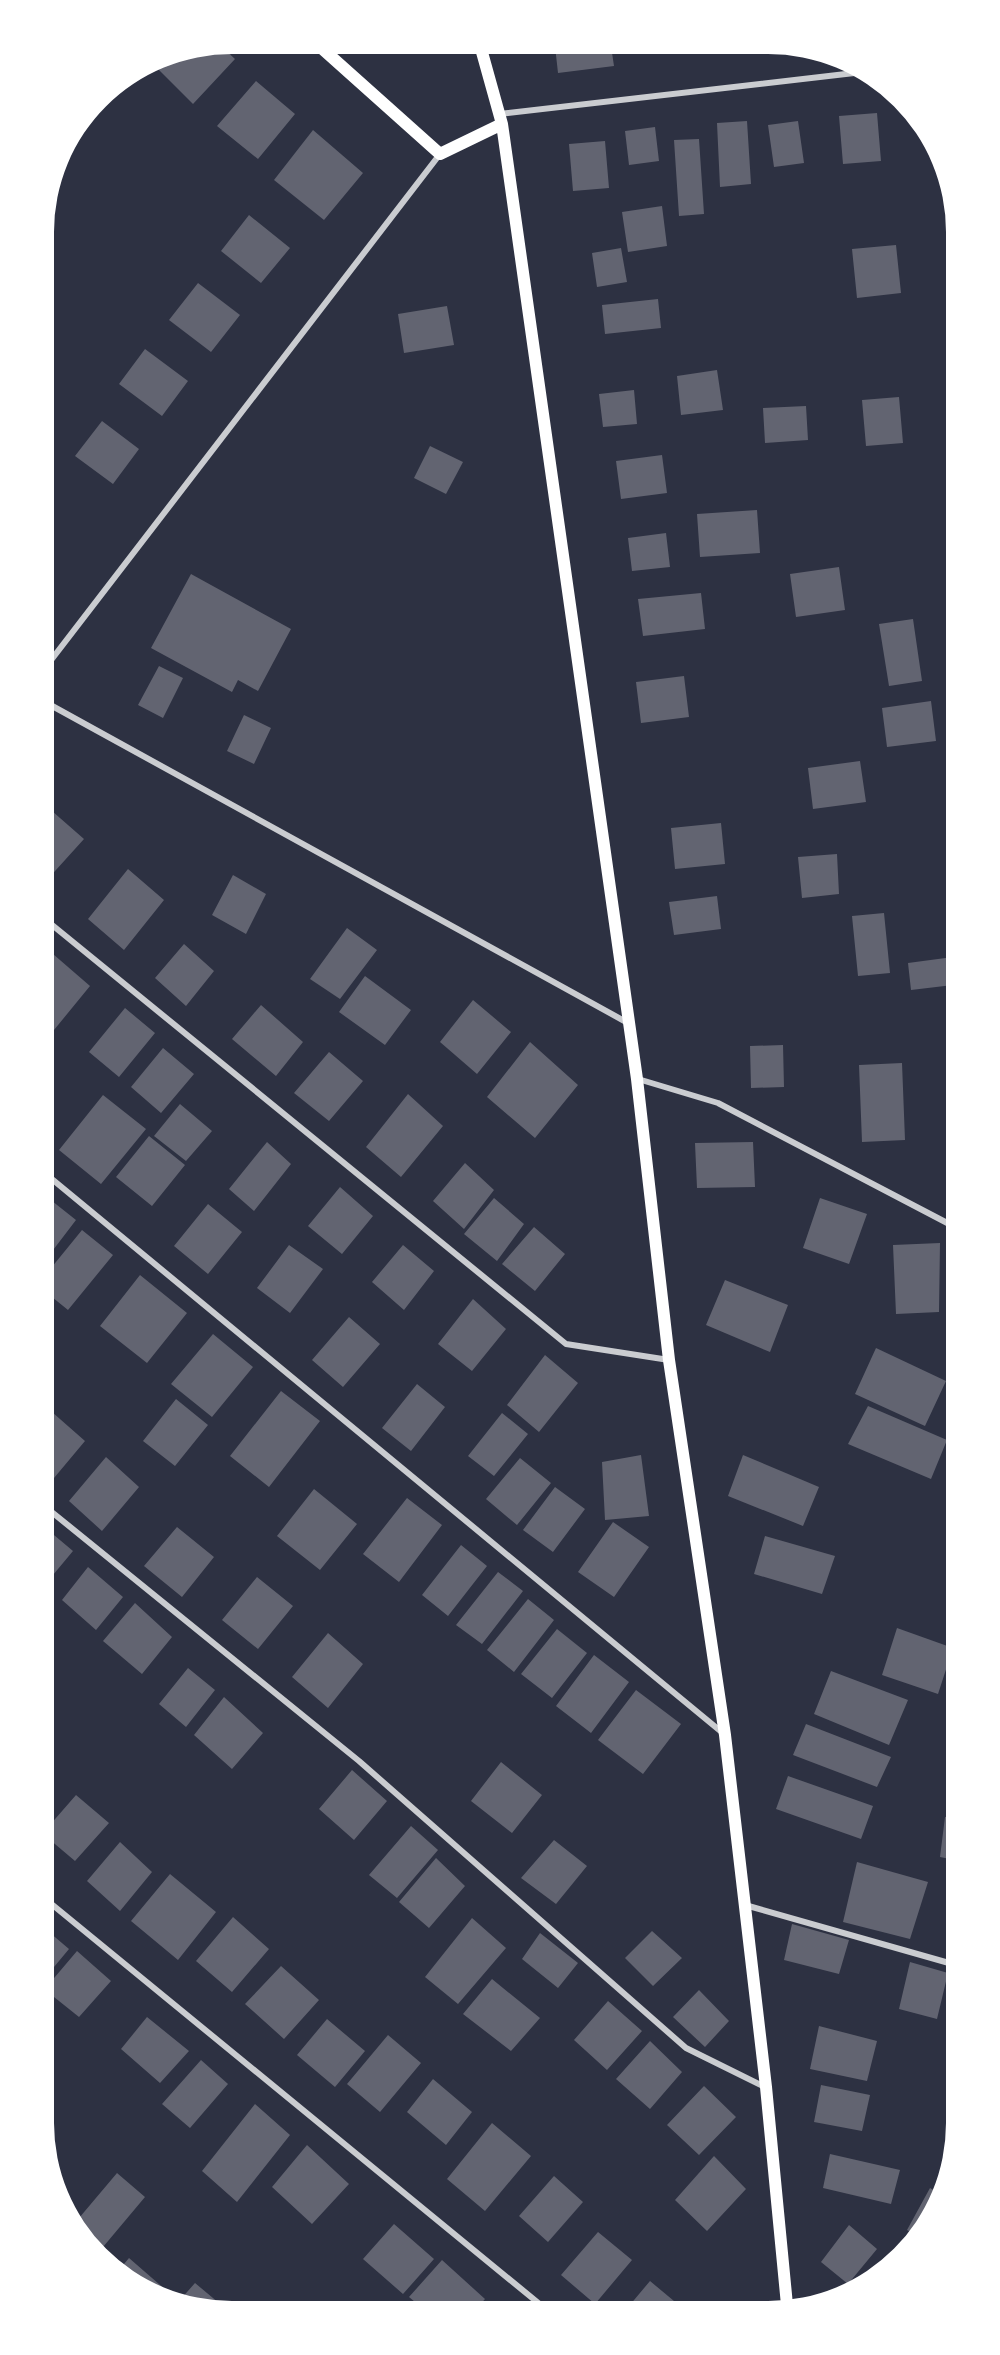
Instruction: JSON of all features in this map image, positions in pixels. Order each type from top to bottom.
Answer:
[{"type":"main road","points":[[328,54],[440,154],[501,119]]},
{"type":"main road","points":[[483,54],[501,119],[630,1023],[669,1360],[725,1735],[766,2087],[786,2299]]},
{"type":"street","points":[[501,119],[850,74]]},
{"type":"street","points":[[54,656],[440,154]]},
{"type":"street","points":[[54,707],[630,1023]]},
{"type":"street","points":[[54,927],[566,1344],[669,1360]]},
{"type":"street","points":[[637,1079],[718,1102],[946,1222]]},
{"type":"street","points":[[54,1181],[725,1735]]},
{"type":"street","points":[[54,1514],[359,1761],[686,2048],[766,2087]]},
{"type":"street","points":[[744,1905],[946,1962]]},
{"type":"street","points":[[54,1906],[536,2301]]},
{"type":"building","points":[[230,54],[235,59],[193,104],[159,70],[198,57]]},
{"type":"building","points":[[556,54],[612,54],[614,66],[558,73]]},
{"type":"building","points":[[256,81],[295,114],[258,159],[217,126]]},
{"type":"building","points":[[877,113],[881,161],[843,164],[839,116]]},
{"type":"building","points":[[747,121],[751,184],[720,187],[717,123]]},
{"type":"building","points":[[798,121],[804,163],[774,167],[768,125]]},
{"type":"building","points":[[655,127],[659,161],[629,165],[625,131]]},
{"type":"building","points":[[313,130],[363,173],[324,220],[274,180]]},
{"type":"building","points":[[699,139],[704,214],[679,216],[674,140]]},
{"type":"building","points":[[605,141],[609,188],[573,191],[569,144]]},
{"type":"building","points":[[662,206],[667,246],[628,252],[622,212]]},
{"type":"building","points":[[249,215],[290,248],[261,283],[221,251]]},
{"type":"building","points":[[896,245],[901,293],[857,298],[852,249]]},
{"type":"building","points":[[621,248],[627,282],[597,287],[592,253]]},
{"type":"building","points":[[198,283],[240,315],[211,352],[169,320]]},
{"type":"building","points":[[658,299],[661,328],[605,334],[602,305]]},
{"type":"building","points":[[447,306],[454,345],[404,353],[398,314]]},
{"type":"building","points":[[145,349],[188,381],[162,416],[119,384]]},
{"type":"building","points":[[717,370],[723,410],[681,415],[677,376]]},
{"type":"building","points":[[634,390],[637,424],[603,427],[599,394]]},
{"type":"building","points":[[899,397],[903,443],[866,446],[862,400]]},
{"type":"building","points":[[806,406],[808,440],[765,443],[763,408]]},
{"type":"building","points":[[102,421],[139,449],[113,484],[75,456]]},
{"type":"building","points":[[430,446],[463,462],[446,494],[414,478]]},
{"type":"building","points":[[662,455],[667,493],[621,499],[616,461]]},
{"type":"building","points":[[757,510],[760,553],[700,557],[697,514]]},
{"type":"building","points":[[666,533],[670,567],[632,571],[628,538]]},
{"type":"building","points":[[839,567],[845,610],[796,617],[790,574]]},
{"type":"building","points":[[191,574],[291,629],[258,691],[238,680],[232,692],[151,648]]},
{"type":"building","points":[[701,593],[705,629],[643,636],[638,599]]},
{"type":"building","points":[[913,619],[922,681],[889,686],[879,624]]},
{"type":"building","points":[[159,666],[183,678],[163,718],[138,705]]},
{"type":"building","points":[[684,676],[689,717],[641,723],[636,682]]},
{"type":"building","points":[[931,701],[936,741],[887,747],[882,708]]},
{"type":"building","points":[[244,715],[271,728],[254,764],[227,751]]},
{"type":"building","points":[[860,761],[866,802],[813,809],[808,768]]},
{"type":"building","points":[[54,813],[84,839],[54,872]]},
{"type":"building","points":[[721,823],[725,864],[675,869],[671,828]]},
{"type":"building","points":[[837,854],[839,894],[802,898],[798,857]]},
{"type":"building","points":[[128,869],[164,900],[124,950],[88,919]]},
{"type":"building","points":[[233,875],[266,894],[246,934],[212,915]]},
{"type":"building","points":[[717,896],[721,929],[674,935],[669,902]]},
{"type":"building","points":[[884,913],[890,973],[858,976],[852,916]]},
{"type":"building","points":[[347,928],[377,950],[340,999],[310,979]]},
{"type":"building","points":[[184,944],[214,971],[186,1006],[155,978]]},
{"type":"building","points":[[54,955],[90,986],[54,1030]]},
{"type":"building","points":[[946,958],[946,986],[911,990],[908,963]]},
{"type":"building","points":[[365,976],[411,1010],[385,1045],[339,1012]]},
{"type":"building","points":[[473,1000],[511,1032],[477,1074],[440,1042]]},
{"type":"building","points":[[261,1005],[303,1042],[276,1076],[232,1039]]},
{"type":"building","points":[[125,1008],[155,1033],[119,1077],[89,1052]]},
{"type":"building","points":[[530,1042],[578,1085],[535,1138],[487,1097]]},
{"type":"building","points":[[783,1045],[784,1087],[751,1088],[750,1046]]},
{"type":"building","points":[[163,1048],[194,1074],[161,1113],[131,1087]]},
{"type":"building","points":[[329,1052],[363,1081],[329,1121],[294,1093]]},
{"type":"building","points":[[902,1063],[905,1140],[862,1142],[859,1065]]},
{"type":"building","points":[[408,1094],[443,1126],[401,1177],[366,1147]]},
{"type":"building","points":[[103,1095],[146,1129],[101,1184],[59,1150]]},
{"type":"building","points":[[180,1104],[212,1131],[186,1161],[154,1136]]},
{"type":"building","points":[[149,1136],[185,1165],[152,1206],[116,1177]]},
{"type":"building","points":[[267,1142],[291,1164],[254,1211],[229,1189]]},
{"type":"building","points":[[753,1142],[755,1187],[697,1188],[695,1143]]},
{"type":"building","points":[[465,1163],[494,1190],[464,1229],[433,1201]]},
{"type":"building","points":[[340,1187],[373,1216],[342,1254],[308,1226]]},
{"type":"building","points":[[494,1198],[524,1224],[497,1261],[464,1234]]},
{"type":"building","points":[[820,1198],[867,1214],[849,1264],[803,1248]]},
{"type":"building","points":[[54,1203],[76,1220],[54,1249]]},
{"type":"building","points":[[208,1204],[242,1232],[208,1274],[174,1246]]},
{"type":"building","points":[[534,1227],[565,1254],[535,1291],[502,1264]]},
{"type":"building","points":[[82,1230],[113,1255],[68,1310],[54,1299],[54,1264]]},
{"type":"building","points":[[940,1243],[939,1312],[896,1314],[893,1245]]},
{"type":"building","points":[[289,1245],[323,1269],[290,1313],[257,1288]]},
{"type":"building","points":[[403,1245],[434,1271],[404,1310],[372,1282]]},
{"type":"building","points":[[140,1275],[187,1313],[147,1363],[100,1326]]},
{"type":"building","points":[[725,1280],[788,1305],[770,1352],[706,1325]]},
{"type":"building","points":[[473,1299],[506,1329],[472,1371],[438,1344]]},
{"type":"building","points":[[349,1317],[380,1344],[343,1387],[312,1360]]},
{"type":"building","points":[[213,1334],[253,1367],[212,1417],[171,1384]]},
{"type":"building","points":[[876,1348],[946,1381],[925,1426],[855,1394]]},
{"type":"building","points":[[545,1355],[578,1383],[539,1432],[507,1405]]},
{"type":"building","points":[[417,1384],[445,1407],[411,1451],[382,1428]]},
{"type":"building","points":[[281,1391],[320,1421],[269,1487],[230,1456]]},
{"type":"building","points":[[176,1399],[208,1425],[175,1466],[143,1441]]},
{"type":"building","points":[[868,1406],[946,1440],[931,1479],[848,1444]]},
{"type":"building","points":[[502,1413],[528,1434],[494,1476],[468,1456]]},
{"type":"building","points":[[54,1414],[85,1441],[54,1478]]},
{"type":"building","points":[[641,1455],[649,1516],[605,1520],[602,1462]]},
{"type":"building","points":[[743,1455],[819,1487],[803,1526],[728,1496]]},
{"type":"building","points":[[106,1457],[139,1487],[102,1531],[69,1501]]},
{"type":"building","points":[[520,1458],[551,1483],[517,1525],[486,1499]]},
{"type":"building","points":[[555,1487],[585,1509],[553,1552],[523,1530]]},
{"type":"building","points":[[314,1489],[357,1524],[320,1570],[277,1536]]},
{"type":"building","points":[[407,1498],[442,1525],[399,1582],[363,1554]]},
{"type":"building","points":[[613,1522],[649,1547],[614,1597],[578,1572]]},
{"type":"building","points":[[177,1527],[214,1557],[182,1597],[144,1566]]},
{"type":"building","points":[[54,1535],[73,1551],[54,1574]]},
{"type":"building","points":[[765,1536],[835,1556],[822,1594],[754,1574]]},
{"type":"building","points":[[461,1545],[487,1566],[448,1616],[422,1595]]},
{"type":"building","points":[[88,1567],[123,1597],[96,1630],[62,1600]]},
{"type":"building","points":[[498,1572],[523,1591],[482,1644],[456,1625]]},
{"type":"building","points":[[257,1577],[293,1606],[258,1649],[222,1620]]},
{"type":"building","points":[[528,1599],[554,1620],[514,1672],[487,1650]]},
{"type":"building","points":[[135,1603],[172,1637],[142,1674],[103,1641]]},
{"type":"building","points":[[897,1628],[946,1646],[946,1669],[938,1694],[882,1675]]},
{"type":"building","points":[[557,1629],[587,1653],[552,1698],[521,1674]]},
{"type":"building","points":[[328,1633],[363,1664],[328,1708],[292,1677]]},
{"type":"building","points":[[594,1655],[629,1682],[591,1733],[556,1706]]},
{"type":"building","points":[[188,1668],[215,1690],[186,1727],[159,1704]]},
{"type":"building","points":[[831,1671],[908,1700],[889,1745],[814,1714]]},
{"type":"building","points":[[636,1690],[681,1724],[643,1774],[598,1740]]},
{"type":"building","points":[[224,1697],[263,1733],[232,1769],[194,1735]]},
{"type":"building","points":[[806,1724],[891,1757],[877,1787],[793,1755]]},
{"type":"building","points":[[501,1762],[542,1795],[512,1833],[471,1801]]},
{"type":"building","points":[[352,1770],[387,1801],[354,1840],[319,1809]]},
{"type":"building","points":[[788,1776],[873,1806],[861,1839],[776,1809]]},
{"type":"building","points":[[76,1795],[109,1823],[75,1861],[54,1843],[54,1820]]},
{"type":"building","points":[[945,1817],[946,1817],[946,1858],[940,1857]]},
{"type":"building","points":[[411,1826],[438,1850],[397,1898],[369,1875]]},
{"type":"building","points":[[554,1840],[587,1866],[556,1904],[521,1878]]},
{"type":"building","points":[[120,1842],[152,1872],[120,1911],[87,1881]]},
{"type":"building","points":[[436,1858],[465,1886],[429,1928],[399,1902]]},
{"type":"building","points":[[857,1862],[928,1882],[910,1939],[843,1922]]},
{"type":"building","points":[[170,1874],[216,1912],[178,1960],[131,1921]]},
{"type":"building","points":[[233,1917],[269,1949],[232,1992],[196,1961]]},
{"type":"building","points":[[472,1918],[506,1948],[458,2004],[425,1977]]},
{"type":"building","points":[[792,1924],[849,1940],[839,1974],[784,1960]]},
{"type":"building","points":[[652,1931],[682,1958],[653,1986],[625,1958]]},
{"type":"building","points":[[540,1933],[578,1963],[558,1988],[522,1959]]},
{"type":"building","points":[[54,1936],[69,1949],[54,1967]]},
{"type":"building","points":[[77,1951],[111,1981],[79,2017],[54,1997],[54,1978]]},
{"type":"building","points":[[910,1962],[946,1972],[937,2019],[899,2009]]},
{"type":"building","points":[[281,1966],[319,2000],[284,2039],[245,2004]]},
{"type":"building","points":[[492,1979],[540,2018],[511,2051],[463,2014]]},
{"type":"building","points":[[699,1990],[729,2021],[705,2047],[673,2017]]},
{"type":"building","points":[[608,2001],[642,2031],[607,2070],[574,2040]]},
{"type":"building","points":[[147,2017],[189,2051],[160,2083],[121,2049]]},
{"type":"building","points":[[327,2019],[365,2051],[335,2087],[297,2055]]},
{"type":"building","points":[[819,2026],[877,2041],[867,2081],[810,2069]]},
{"type":"building","points":[[388,2035],[421,2063],[380,2112],[347,2084]]},
{"type":"building","points":[[650,2041],[682,2072],[650,2109],[616,2079]]},
{"type":"building","points":[[201,2060],[228,2084],[190,2128],[162,2104]]},
{"type":"building","points":[[433,2079],[472,2112],[446,2145],[407,2112]]},
{"type":"building","points":[[821,2085],[870,2095],[862,2131],[814,2122]]},
{"type":"building","points":[[704,2086],[736,2117],[699,2155],[667,2125]]},
{"type":"building","points":[[255,2104],[290,2135],[237,2202],[202,2171]]},
{"type":"building","points":[[492,2123],[531,2156],[485,2211],[447,2179]]},
{"type":"building","points":[[307,2145],[349,2184],[312,2224],[272,2187]]},
{"type":"building","points":[[830,2154],[900,2170],[891,2204],[823,2188]]},
{"type":"building","points":[[714,2156],[746,2189],[707,2231],[675,2200]]},
{"type":"building","points":[[117,2173],[145,2197],[104,2246],[81,2216]]},
{"type":"building","points":[[554,2176],[583,2202],[548,2242],[519,2216]]},
{"type":"building","points":[[930,2188],[933,2190],[922,2212],[909,2231],[907,2230]]},
{"type":"building","points":[[394,2224],[434,2259],[403,2294],[363,2259]]},
{"type":"building","points":[[849,2225],[877,2249],[852,2280],[846,2282],[821,2262]]},
{"type":"building","points":[[598,2232],[632,2260],[598,2301],[591,2301],[561,2275]]},
{"type":"building","points":[[129,2258],[162,2287],[153,2283],[124,2264]]},
{"type":"building","points":[[442,2260],[485,2299],[483,2301],[414,2301],[409,2297]]},
{"type":"building","points":[[650,2281],[674,2301],[633,2301]]},
{"type":"building","points":[[195,2283],[216,2300],[198,2298],[185,2295]]}]
